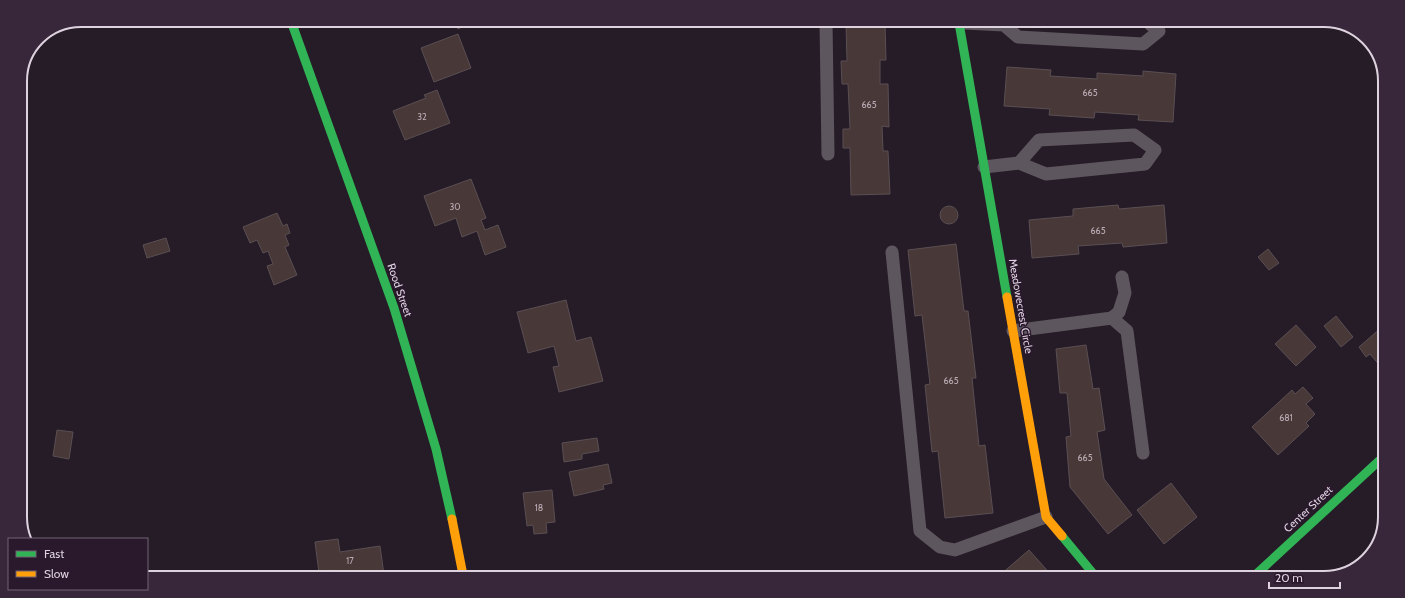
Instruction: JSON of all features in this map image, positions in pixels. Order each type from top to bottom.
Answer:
[{"type":"main road","name":"Rood Street","points":[[293,27],[394,308],[436,449],[462,571]]},
{"type":"main road","name":"Meadowecrest Circle","points":[[960,27],[1046,517],[1091,571]]},
{"type":"main road","name":"Center Street","points":[[1260,571],[1378,462]]},
{"type":"lane","points":[[826,27],[828,154]]},
{"type":"lane","points":[[1008,27],[1018,37],[1143,44],[1159,31],[1154,27]]},
{"type":"lane","points":[[984,167],[1019,163],[1046,174],[1145,164],[1154,150],[1134,135],[1039,140],[1019,163]]},
{"type":"lane","points":[[892,252],[920,531],[940,547],[955,550],[1046,517]]},
{"type":"lane","points":[[1013,331],[1112,318],[1119,312],[1125,293],[1122,277]]},
{"type":"lane","points":[[1112,318],[1127,331],[1143,453]]},
{"type":"building","points":[[846,27],[885,27],[886,60],[880,60],[880,84],[888,84],[889,127],[882,126],[883,151],[888,151],[890,194],[851,195],[850,148],[843,148],[843,129],[850,129],[848,84],[842,84],[841,61],[847,61]]},
{"type":"building","points":[[458,34],[471,68],[434,82],[421,48]]},
{"type":"building","points":[[1007,67],[1051,70],[1050,76],[1097,79],[1097,73],[1143,76],[1143,71],[1176,74],[1173,122],[1138,120],[1139,115],[1095,112],[1094,118],[1049,115],[1050,109],[1004,106]]},
{"type":"building","points":[[437,90],[450,123],[405,140],[393,111],[426,98],[424,95]]},
{"type":"building","points":[[471,179],[486,218],[481,220],[485,230],[498,225],[506,247],[485,255],[477,231],[462,237],[456,218],[435,226],[424,196]]},
{"type":"building","points":[[1118,205],[1119,209],[1164,205],[1167,243],[1123,247],[1122,243],[1078,246],[1079,254],[1032,258],[1029,220],[1073,216],[1073,209]]},
{"type":"building","points":[[945,206],[953,206],[958,211],[956,222],[953,224],[945,224],[940,219],[940,211]]},
{"type":"building","points":[[277,213],[283,226],[287,224],[290,233],[285,235],[289,245],[285,247],[297,275],[274,285],[267,266],[273,264],[268,251],[263,253],[257,240],[250,243],[243,227]]},
{"type":"building","points":[[166,238],[170,251],[147,258],[143,245]]},
{"type":"building","points":[[956,244],[964,311],[968,311],[976,378],[972,378],[979,446],[985,445],[993,513],[945,518],[938,451],[932,452],[925,385],[930,384],[922,315],[915,316],[908,250]]},
{"type":"building","points":[[1268,249],[1279,263],[1269,270],[1258,257]]},
{"type":"building","points":[[566,300],[576,341],[591,337],[603,381],[559,392],[553,367],[559,366],[554,346],[528,353],[517,312]]},
{"type":"building","points":[[1336,316],[1353,337],[1341,347],[1324,326]]},
{"type":"building","points":[[1296,325],[1316,347],[1296,366],[1275,344]]},
{"type":"building","points":[[1378,330],[1378,363],[1370,354],[1366,357],[1359,347]]},
{"type":"building","points":[[1086,345],[1093,389],[1099,388],[1105,430],[1097,432],[1104,479],[1132,515],[1108,534],[1070,487],[1066,437],[1071,436],[1067,393],[1060,393],[1056,349]]},
{"type":"building","points":[[1303,387],[1313,398],[1306,404],[1315,414],[1306,423],[1309,426],[1278,455],[1252,427],[1292,390],[1295,394]]},
{"type":"building","points":[[57,430],[73,432],[69,459],[53,456]]},
{"type":"building","points":[[597,438],[599,451],[582,454],[582,459],[564,462],[562,443]]},
{"type":"building","points":[[608,464],[612,483],[603,485],[604,489],[574,496],[569,472]]},
{"type":"building","points":[[1171,483],[1197,517],[1164,544],[1137,510]]},
{"type":"building","points":[[552,490],[555,522],[546,523],[547,533],[534,534],[533,525],[527,526],[523,493]]},
{"type":"building","points":[[338,539],[340,552],[380,546],[383,571],[319,571],[315,542]]},
{"type":"building","points":[[1029,550],[1048,571],[1005,571]]},
{"type":"traffic: fast","points":[[293,27],[394,308],[436,449],[452,519]]},
{"type":"traffic: fast","points":[[960,27],[1007,297]]},
{"type":"traffic: fast","points":[[1260,571],[1378,462]]},
{"type":"traffic: fast","points":[[1062,536],[1091,571]]},
{"type":"traffic: slow","points":[[1007,297],[1046,517],[1062,536]]},
{"type":"traffic: slow","points":[[452,519],[462,571]]}]
